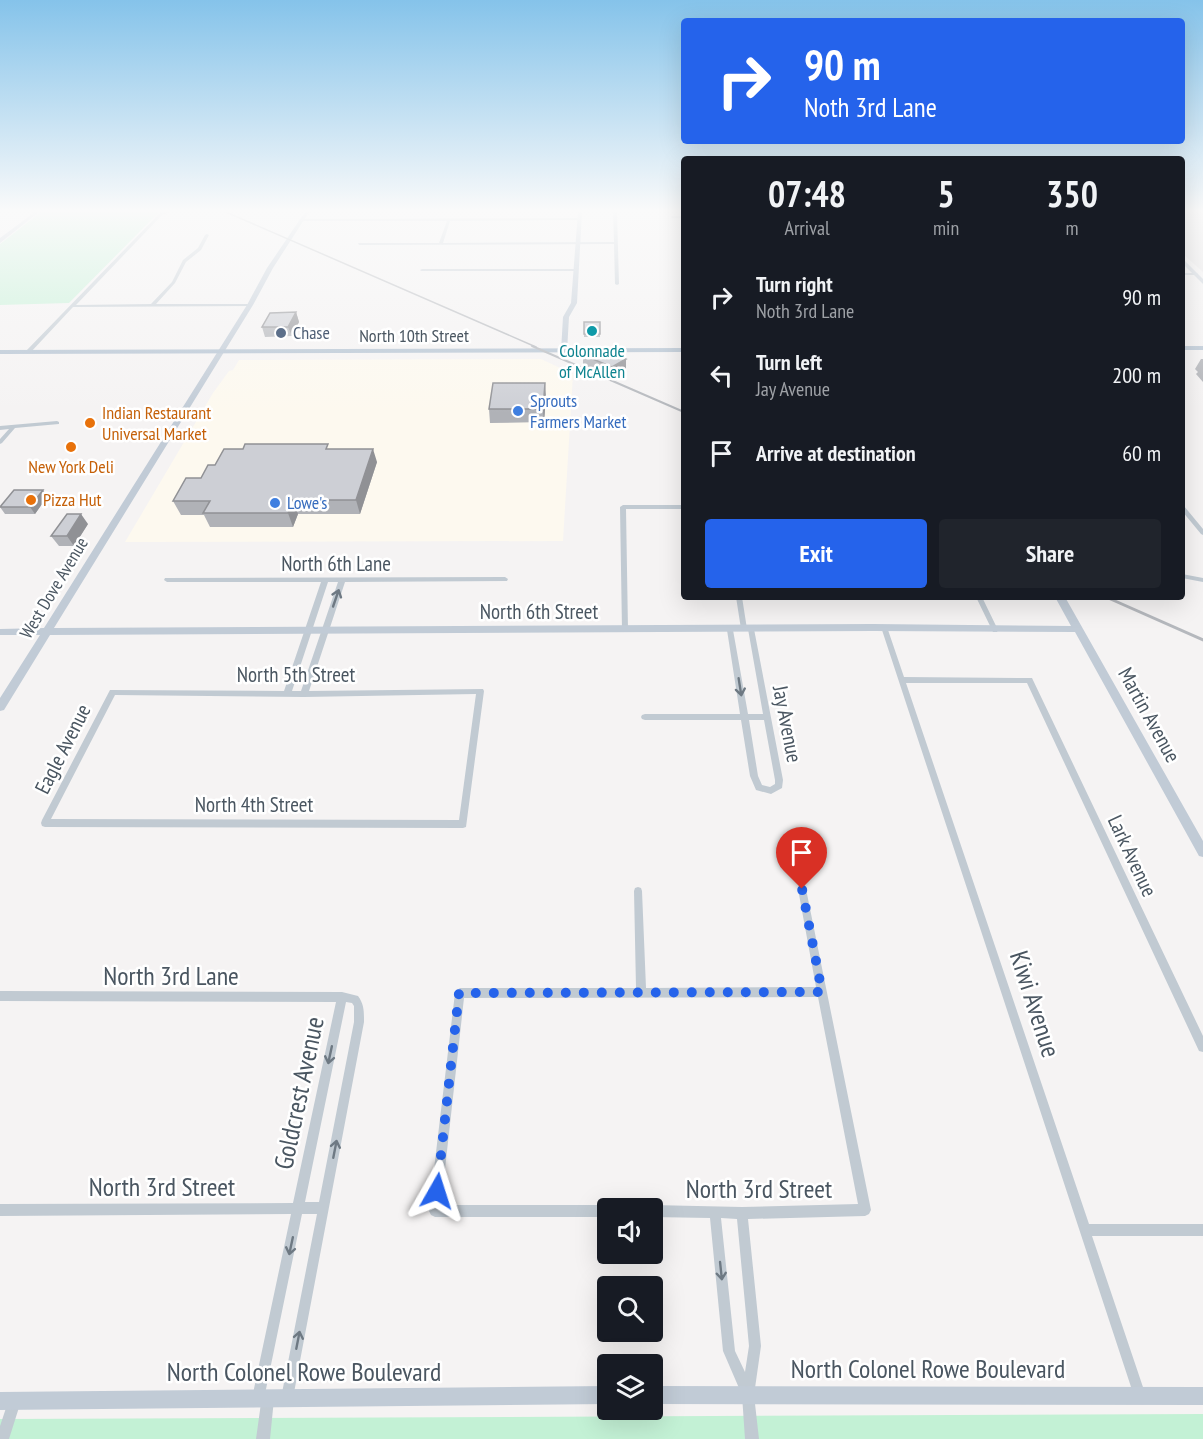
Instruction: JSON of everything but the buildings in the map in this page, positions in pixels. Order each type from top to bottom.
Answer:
[{"type":"main road","points":[[1185,348],[1203,348]]},
{"type":"main road","name":"North 10th Street","points":[[0,352],[681,350]]},
{"type":"street","points":[[28,352],[98,279]]},
{"type":"street","points":[[152,306],[175,279]]},
{"type":"street","name":"West Dove Avenue","points":[[0,707],[222,351],[264,279]]},
{"type":"street","points":[[564,351],[566,317],[573,303],[574,279]]},
{"type":"street","points":[[617,279],[617,284]]},
{"type":"street","points":[[72,306],[250,305]]},
{"type":"street","points":[[0,428],[57,423]]},
{"type":"street","points":[[0,442],[13,428]]},
{"type":"street","points":[[625,630],[623,507],[681,507]]},
{"type":"street","points":[[1185,511],[1203,533]]},
{"type":"street","points":[[1185,577],[1203,580]]},
{"type":"street","name":"North 6th Lane","points":[[167,580],[505,579]]},
{"type":"street","points":[[286,694],[325,580]]},
{"type":"street","points":[[304,694],[342,580]]},
{"type":"street","name":"Jay Avenue","points":[[730,630],[756,782],[759,788],[771,791],[779,786],[779,780],[740,600]]},
{"type":"street","points":[[980,600],[995,630]]},
{"type":"street","name":"Martin Avenue","points":[[1062,600],[1203,852]]},
{"type":"street","name":"Kiwi Avenue","points":[[884,627],[1087,1230],[1140,1396]]},
{"type":"street","name":"North 6th Street","points":[[0,632],[1078,628]]},
{"type":"street","name":"Lark Avenue","points":[[903,680],[1029,680],[1203,1047]]},
{"type":"street","name":"North 5th Street","points":[[112,692],[304,694],[480,691],[463,824]]},
{"type":"street","name":"Eagle Avenue","points":[[45,823],[112,692]]},
{"type":"street","points":[[645,717],[767,717]]},
{"type":"street","name":"North 4th Street","points":[[45,823],[463,824]]},
{"type":"street","points":[[597,1211],[435,1211],[459,993],[822,992],[802,889]]},
{"type":"street","points":[[638,891],[641,992]]},
{"type":"street","name":"North 3rd Street","points":[[663,1211],[742,1213],[865,1210],[822,992]]},
{"type":"street","name":"North 3rd Lane","points":[[0,996],[342,997]]},
{"type":"street","name":"Goldcrest Avenue","points":[[263,1439],[263,1398],[342,997],[355,999],[360,1013],[287,1398]]},
{"type":"street","name":"North 3rd Street","points":[[0,1210],[324,1208]]},
{"type":"street","points":[[715,1212],[729,1351],[748,1394]]},
{"type":"street","points":[[742,1213],[755,1346],[748,1394],[752,1439]]},
{"type":"street","points":[[1087,1230],[1203,1230]]},
{"type":"street","name":"North Colonel Rowe Boulevard","points":[[8,1401],[597,1395]]},
{"type":"street","name":"North Colonel Rowe Boulevard","points":[[663,1395],[1203,1396]]},
{"type":"street","points":[[2,1439],[8,1401]]},
{"type":"shaded area","points":[[541,359],[573,374],[563,541],[125,542],[213,393],[239,360]]},
{"type":"green space","points":[[0,279],[93,279],[69,303],[0,305]]},
{"type":"green space","points":[[1203,1414],[1203,1439],[0,1439],[0,1419],[597,1417],[597,1420],[663,1420],[663,1416]]},
{"type":"railway","points":[[380,279],[536,347]]},
{"type":"railway","points":[[532,346],[681,411]]},
{"type":"railway","points":[[1113,600],[1203,640]]},
{"type":"place","name":"Colonnade of McAllen","points":[[592,331]]},
{"type":"place","name":"Chase","points":[[281,333]]},
{"type":"place","name":"Sprouts Farmers Market","points":[[518,411]]},
{"type":"place","name":"Indian Restaurant Universal Market","points":[[90,423]]},
{"type":"place","name":"New York Deli","points":[[71,447]]},
{"type":"place","name":"Pizza Hut","points":[[31,500]]},
{"type":"place","name":"Lowe's","points":[[275,503]]},
{"type":"route","points":[[437,1191],[459,993],[822,992],[802,889]]}]
